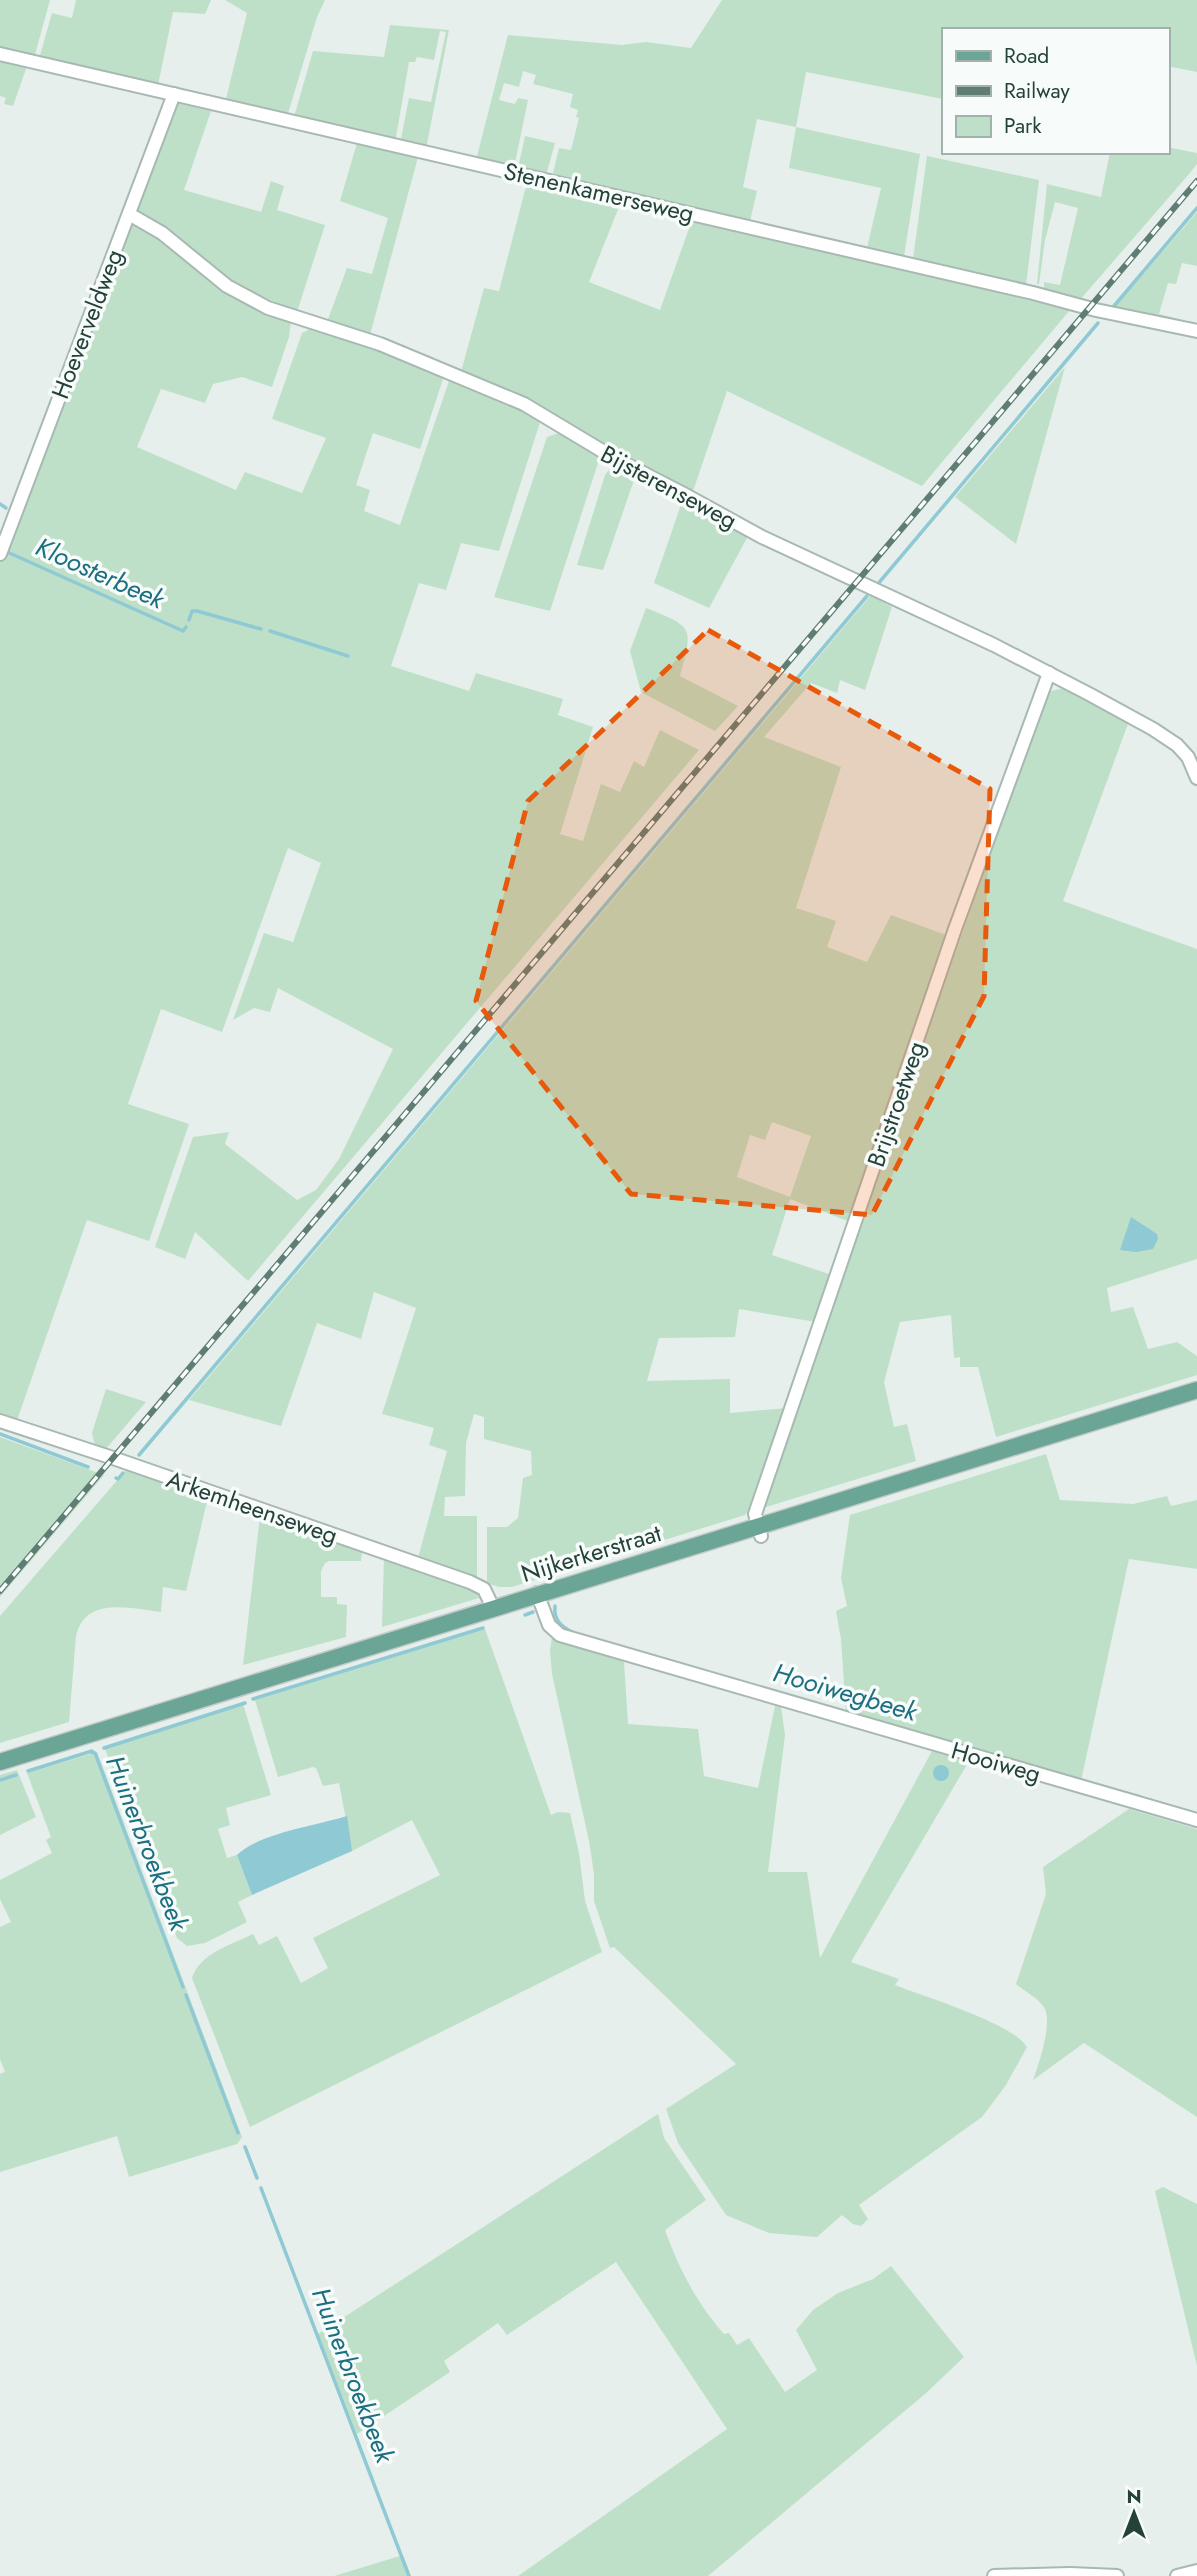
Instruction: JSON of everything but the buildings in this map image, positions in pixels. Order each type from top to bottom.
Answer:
[{"type":"main road","name":"Nijkerkerstraat","points":[[0,1762],[537,1593],[759,1531],[1197,1390]]},
{"type":"street","name":"Stenenkamerseweg","points":[[0,54],[1033,293],[1096,310],[1197,331]]},
{"type":"street","name":"Hoeverveldweg","points":[[0,554],[174,94]]},
{"type":"street","name":"Bijsterenseweg","points":[[129,214],[162,233],[228,286],[268,308],[380,344],[524,404],[614,458],[762,537],[1049,673],[1167,738],[1188,757],[1197,778]]},
{"type":"street","name":"Brijstroetweg","points":[[759,1531],[755,1514],[956,929],[1049,673]]},
{"type":"street","name":"Arkemheenseweg","points":[[0,1421],[470,1582],[484,1589],[493,1608]]},
{"type":"street","name":"Hooiweg","points":[[537,1593],[549,1625],[560,1635],[1197,1820]]},
{"type":"street","points":[[1177,2576],[1197,2571]]},
{"type":"street","points":[[993,2576],[1118,2576]]},
{"type":"highlighted area","points":[[708,630],[990,789],[984,996],[872,1215],[631,1194],[476,1001],[528,801]]},
{"type":"green space","points":[[0,0],[50,0],[34,58],[0,49]]},
{"type":"green space","points":[[76,0],[211,0],[205,14],[173,12],[158,85],[39,59],[52,13],[72,18]]},
{"type":"green space","points":[[225,0],[325,0],[317,17],[287,117],[225,103],[247,13]]},
{"type":"green space","points":[[722,0],[1197,0],[1197,72],[1169,66],[1169,28],[942,28],[942,99],[806,72],[796,127],[757,119],[743,187],[757,191],[750,221],[555,177],[553,173],[559,148],[571,150],[579,118],[576,117],[578,110],[570,107],[573,94],[533,84],[536,75],[523,71],[519,87],[504,83],[499,100],[515,104],[518,98],[528,100],[515,163],[510,167],[476,160],[508,35],[622,45],[646,42],[691,48]]},
{"type":"green space","points":[[390,25],[449,30],[426,149],[403,143],[401,139],[409,98],[431,102],[446,32],[440,31],[434,60],[417,57],[415,62],[409,62],[396,137],[392,141],[294,117],[313,51],[384,57]]},
{"type":"green space","points":[[0,60],[27,66],[13,106],[4,104],[6,98],[0,96]]},
{"type":"green space","points":[[177,103],[211,111],[184,190],[261,212],[271,181],[284,186],[277,210],[325,225],[297,312],[229,281],[183,242],[136,209]]},
{"type":"green space","points":[[796,127],[920,154],[904,257],[867,248],[881,188],[789,168]]},
{"type":"green space","points":[[525,136],[555,143],[547,172],[542,176],[521,170],[519,164]]},
{"type":"green space","points":[[357,143],[418,157],[370,335],[327,322],[347,268],[372,274],[388,218],[340,201]]},
{"type":"green space","points":[[1169,147],[1197,153],[1197,164],[1079,301],[1044,292],[1044,282],[1060,285],[1078,208],[1055,202],[1037,284],[1047,184],[1101,197],[1110,154],[1169,154]]},
{"type":"green space","points":[[927,156],[1039,180],[1026,285],[913,259]]},
{"type":"green space","points":[[531,182],[621,202],[589,282],[660,310],[692,220],[1070,310],[922,486],[727,391],[692,494],[610,453],[529,401],[461,372],[484,288],[499,291],[525,190]]},
{"type":"green space","points":[[1197,212],[1197,266],[1182,263],[1176,284],[1168,283],[1159,314],[1179,319],[1178,324],[1113,309]]},
{"type":"green space","points":[[130,222],[135,222],[291,321],[289,337],[272,387],[242,377],[213,384],[205,403],[161,389],[137,447],[236,490],[245,472],[302,493],[326,438],[272,419],[302,333],[310,329],[389,354],[444,376],[420,449],[373,433],[356,485],[370,490],[364,511],[400,525],[450,378],[500,398],[541,419],[499,551],[461,543],[446,590],[419,583],[391,666],[469,691],[476,673],[563,699],[558,715],[593,727],[560,834],[583,841],[601,784],[620,792],[634,761],[644,767],[660,730],[699,750],[248,1281],[195,1232],[185,1259],[155,1247],[193,1137],[229,1132],[225,1144],[297,1200],[316,1190],[339,1159],[393,1049],[278,988],[270,1012],[254,1008],[233,1020],[264,933],[293,942],[321,863],[288,848],[222,1032],[161,1009],[128,1104],[189,1124],[149,1241],[87,1220],[16,1423],[0,1418],[0,563]]},
{"type":"green space","points":[[1065,367],[1016,544],[955,497]]},
{"type":"green space","points":[[562,432],[600,457],[550,611],[494,597],[547,437]]},
{"type":"green space","points":[[614,464],[636,474],[603,570],[577,565],[605,475]]},
{"type":"green space","points":[[683,499],[748,536],[709,608],[654,583]]},
{"type":"green space","points":[[871,595],[892,607],[865,690],[840,680],[837,693],[811,683],[764,737],[841,767],[796,908],[836,921],[827,947],[867,962],[891,915],[949,936],[850,1222],[790,1199],[772,1255],[832,1275],[816,1322],[739,1309],[735,1337],[659,1338],[647,1381],[730,1379],[730,1413],[787,1408],[745,1515],[512,1587],[487,1583],[487,1527],[507,1527],[518,1518],[523,1478],[532,1475],[531,1451],[484,1439],[484,1417],[474,1414],[466,1443],[465,1496],[445,1497],[444,1516],[477,1516],[477,1579],[418,1558],[447,1451],[429,1445],[434,1428],[382,1414],[416,1308],[374,1292],[361,1339],[317,1323],[281,1426],[189,1400]],"holes":[[[772,1122],[811,1136],[790,1197],[737,1177],[750,1135],[765,1140]]]},
{"type":"green space","points":[[646,608],[673,620],[686,630],[687,647],[680,676],[738,706],[715,731],[641,692],[630,651]]},
{"type":"green space","points":[[1063,688],[1129,721],[1063,901],[1197,949],[1197,1259],[1107,1288],[1111,1312],[1133,1307],[1148,1349],[1177,1342],[1197,1356],[1197,1375],[996,1437],[978,1367],[960,1367],[960,1357],[954,1358],[951,1315],[900,1322],[884,1382],[894,1427],[907,1424],[916,1461],[763,1508],[890,1137],[1048,692]]},
{"type":"green space","points":[[106,1389],[146,1402],[105,1450],[95,1446],[92,1433]]},
{"type":"green space","points":[[0,1437],[104,1475],[0,1597]]},
{"type":"green space","points":[[1046,1454],[1060,1500],[1133,1504],[1167,1496],[1171,1506],[1197,1500],[1197,1569],[1129,1559],[1081,1781],[846,1713],[841,1639],[836,1611],[847,1606],[841,1578],[850,1515]]},
{"type":"green space","points":[[127,1469],[208,1497],[186,1591],[163,1587],[161,1612],[123,1607],[99,1610],[89,1615],[81,1623],[76,1636],[69,1722],[0,1743],[0,1616]]},
{"type":"green space","points":[[260,1516],[362,1551],[361,1561],[329,1561],[321,1571],[321,1597],[337,1597],[337,1604],[347,1605],[346,1637],[243,1665]]},
{"type":"green space","points":[[384,1558],[470,1588],[477,1592],[479,1598],[382,1627]]},
{"type":"green space","points":[[485,1629],[551,1815],[558,1812],[570,1813],[579,1853],[585,1901],[602,1952],[250,2127],[192,1978],[196,1969],[217,1951],[253,1934],[259,1945],[277,1936],[301,1983],[328,1968],[313,1938],[440,1875],[412,1820],[352,1851],[339,1783],[323,1786],[316,1768],[313,1767],[278,1777],[255,1700]]},
{"type":"green space","points":[[552,1637],[624,1662],[628,1724],[698,1729],[704,1776],[758,1788],[775,1706],[781,1707],[785,1735],[768,1872],[807,1872],[820,1958],[932,1751],[969,1761],[851,1962],[899,1979],[895,1985],[987,2020],[1019,2038],[1027,2047],[1006,2085],[982,2117],[859,2205],[868,2219],[861,2226],[853,2224],[842,2215],[817,2237],[769,2233],[726,2215],[678,2143],[666,2109],[736,2064],[614,1947],[610,1948],[594,1901],[594,1874],[589,1841],[552,1674]]},
{"type":"green space","points":[[243,1704],[271,1795],[226,1808],[230,1825],[218,1829],[227,1858],[237,1855],[252,1895],[238,1902],[247,1922],[205,1943],[187,1946],[177,1938],[105,1749]]},
{"type":"green space","points":[[97,1752],[242,2137],[237,2144],[129,2177],[117,2136],[0,2172],[0,2074],[5,2072],[0,2059],[0,1927],[11,1922],[0,1899],[0,1880],[52,1853],[46,1840],[51,1837],[27,1773]]},
{"type":"green space","points":[[17,1770],[36,1817],[0,1835],[0,1775]]},
{"type":"green space","points":[[1129,1809],[1197,1829],[1197,2117],[1084,2043],[1033,2080],[1044,2044],[1047,2016],[1039,2002],[1016,1984],[1046,1894],[1043,1867]]},
{"type":"green space","points":[[658,2114],[664,2138],[706,2200],[665,2230],[676,2258],[689,2285],[714,2322],[724,2334],[729,2333],[737,2345],[749,2338],[785,2392],[817,2370],[796,2330],[813,2310],[838,2293],[873,2279],[891,2266],[964,2357],[925,2394],[708,2576],[518,2576],[727,2429],[616,2262],[507,2335],[498,2323],[444,2361],[450,2372],[357,2434],[318,2334]]},
{"type":"green space","points":[[1163,2187],[1197,2204],[1197,2366],[1155,2191]]},
{"type":"green space","points":[[403,2555],[411,2576],[334,2576]]},
{"type":"water","points":[[1131,1217],[1157,1234],[1158,1239],[1153,1249],[1136,1252],[1120,1250]]},
{"type":"water","points":[[941,1765],[947,1767],[947,1779],[941,1781],[935,1779],[933,1773],[935,1767]]},
{"type":"water","points":[[347,1816],[352,1851],[252,1895],[237,1855],[247,1847],[273,1836]]},
{"type":"waterway","points":[[1114,306],[1197,208]]},
{"type":"waterway","points":[[877,585],[1098,323]]},
{"type":"waterway","name":"Kloosterbeek","points":[[0,504],[6,508]]},
{"type":"waterway","name":"Kloosterbeek","points":[[5,551],[183,631],[186,627]]},
{"type":"waterway","points":[[139,1455],[867,596]]},
{"type":"waterway","name":"Kloosterbeek","points":[[189,620],[192,611],[197,611],[261,629]]},
{"type":"waterway","name":"Kloosterbeek","points":[[270,631],[348,656]]},
{"type":"waterway","points":[[0,1434],[88,1467]]},
{"type":"waterway","points":[[116,1478],[123,1473]]},
{"type":"waterway","name":"Hooiwegbeek","points":[[555,1606],[560,1623],[576,1634]]},
{"type":"waterway","name":"Hooiwegbeek","points":[[525,1615],[533,1612]]},
{"type":"waterway","name":"Hooiwegbeek","points":[[253,1699],[483,1628]]},
{"type":"waterway","name":"Hooiwegbeek","points":[[104,1748],[245,1703]]},
{"type":"waterway","name":"Hooiwegbeek","points":[[852,1714],[1140,1797]]},
{"type":"waterway","points":[[28,1771],[92,1751]]},
{"type":"waterway","name":"Huinerbroekbeek","points":[[91,1752],[95,1753],[183,1987]]},
{"type":"waterway","points":[[0,1780],[16,1775]]},
{"type":"waterway","name":"Hooiwegbeek","points":[[1149,1800],[1197,1814]]},
{"type":"waterway","name":"Huinerbroekbeek","points":[[186,1995],[238,2133]]},
{"type":"waterway","name":"Huinerbroekbeek","points":[[245,2147],[257,2178]]},
{"type":"waterway","name":"Huinerbroekbeek","points":[[261,2188],[409,2576]]},
{"type":"railway","points":[[0,1591],[1197,181]]}]
